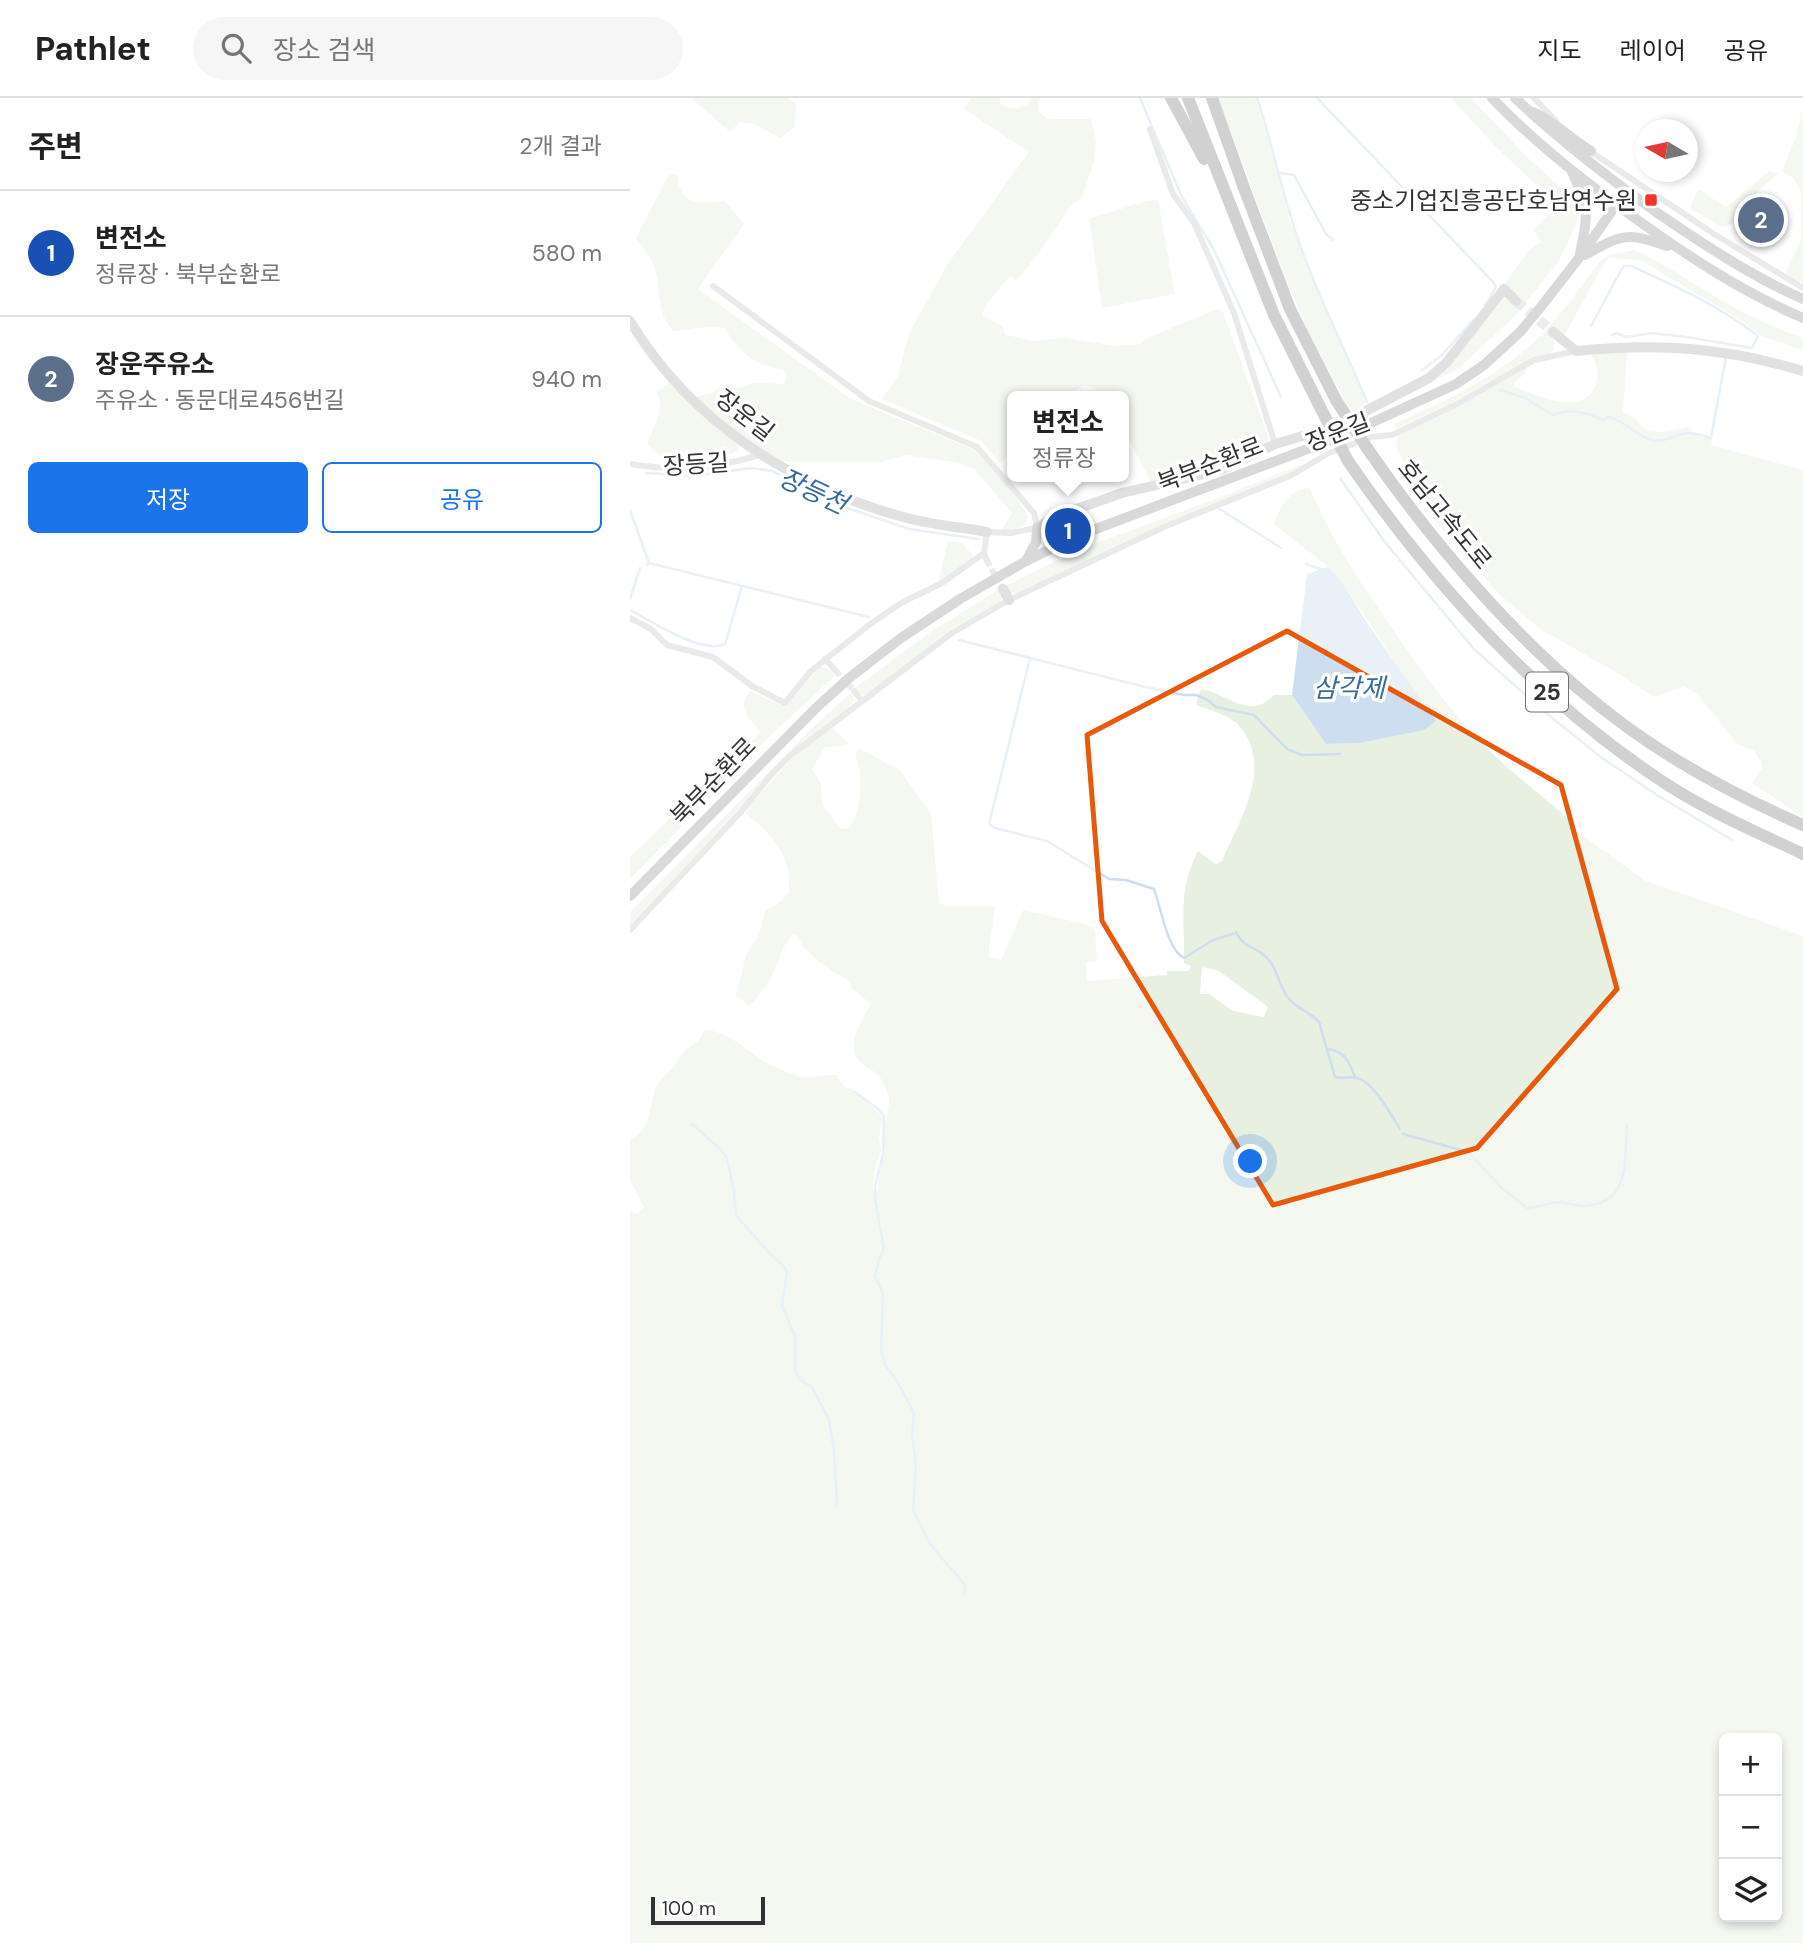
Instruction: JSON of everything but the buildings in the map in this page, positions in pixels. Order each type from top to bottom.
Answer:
[{"type":"highway","name":"호남고속도로","points":[[1171,98],[1227,200]]},
{"type":"highway","name":"호남고속도로","points":[[1188,98],[1274,315],[1321,409],[1348,461],[1413,545],[1484,632],[1549,694],[1614,748],[1673,788],[1735,822],[1803,854]]},
{"type":"highway","name":"호남고속도로","points":[[1212,98],[1290,309],[1336,400],[1396,490],[1481,591],[1565,677],[1626,727],[1677,761],[1743,798],[1803,825]]},
{"type":"main road","points":[[1492,98],[1570,170],[1679,251],[1761,299],[1803,318]]},
{"type":"main road","points":[[1515,98],[1577,154],[1626,191],[1767,283],[1803,299]]},
{"type":"main road","points":[[1526,109],[1544,117],[1591,151]]},
{"type":"main road","points":[[1570,170],[1588,213],[1579,258]]},
{"type":"main road","name":"북부순환로","points":[[630,897],[786,736],[849,678],[936,614],[1026,561],[1080,535],[1347,434],[1456,384],[1497,354],[1520,332],[1579,258],[1626,191]]},
{"type":"main road","points":[[1579,258],[1606,242],[1624,236],[1636,236],[1679,251]]},
{"type":"main road","points":[[1026,561],[1036,542],[1038,528],[1080,535]]},
{"type":"street","points":[[1534,98],[1591,151],[1714,234],[1803,288]]},
{"type":"street","name":"장운길","points":[[1150,129],[1173,194],[1194,223],[1234,313],[1275,444]]},
{"type":"street","points":[[713,286],[869,401],[977,447],[1007,482]]},
{"type":"street","name":"장운길","points":[[630,321],[691,399],[761,455],[788,472],[877,510],[923,522],[1011,533],[1038,528],[1054,517],[1122,493],[1221,470],[1275,444],[1313,433],[1364,412],[1429,377],[1461,347],[1504,289],[1516,301]]},
{"type":"street","points":[[1553,332],[1576,351],[1642,346],[1698,348],[1769,361],[1803,371]]},
{"type":"street","name":"장운길","points":[[630,930],[790,756],[951,633],[1009,600],[1164,527],[1290,476],[1329,453],[1371,437],[1392,435],[1455,405],[1534,360],[1576,351]]},
{"type":"street","name":"장등길","points":[[630,464],[691,470],[761,455]]},
{"type":"street","points":[[1007,482],[1034,513],[1038,528]]},
{"type":"street","points":[[986,531],[984,553],[987,561]]},
{"type":"street","points":[[630,618],[651,629],[667,645],[713,657],[752,687],[785,702],[825,659],[901,603],[942,583],[984,553]]},
{"type":"street","points":[[1003,589],[1009,600]]},
{"type":"street","points":[[825,659],[836,671]]},
{"type":"street","points":[[854,691],[862,701]]},
{"type":"highlighted area","points":[[1287,631],[1561,785],[1617,989],[1477,1148],[1273,1205],[1102,921],[1087,735]]},
{"type":"green space","points":[[691,98],[789,98],[797,106],[794,128],[780,138],[754,124],[740,122],[730,132]]},
{"type":"green space","points":[[971,98],[1000,98],[1003,105],[1013,108],[1028,104],[1031,98],[1040,98],[1038,110],[1047,119],[1091,119],[1096,141],[1094,162],[1081,199],[1071,205],[1016,281],[1010,276],[986,305],[982,315],[1003,327],[1005,334],[1031,341],[1065,338],[1116,346],[1141,344],[1145,339],[1217,309],[1223,312],[1269,439],[1265,446],[1218,465],[1151,482],[1129,440],[1129,391],[1095,391],[1096,388],[1084,386],[1077,391],[1007,391],[1007,457],[1000,463],[981,441],[882,399],[898,376],[909,333],[947,265],[1029,152],[964,109]]},
{"type":"green space","points":[[1218,98],[1255,98],[1279,174],[1289,218],[1366,403],[1354,411],[1346,403],[1310,335],[1286,280]]},
{"type":"green space","points":[[1451,98],[1471,98],[1528,158],[1572,198],[1577,207],[1576,224],[1559,261],[1514,317],[1459,368],[1409,394],[1448,364],[1501,302],[1505,299],[1514,305],[1519,297],[1504,285],[1529,250],[1541,242],[1534,230],[1554,208],[1553,201],[1495,146]]},
{"type":"green space","points":[[1803,106],[1803,284],[1785,274],[1801,239],[1801,190],[1793,178],[1782,171],[1796,137]]},
{"type":"green space","points":[[1769,171],[1779,173],[1760,189],[1731,225],[1721,227],[1690,208],[1698,189],[1726,207]]},
{"type":"green space","points":[[668,176],[678,176],[679,186],[687,198],[700,202],[725,201],[744,224],[698,289],[851,399],[975,450],[1010,489],[1026,512],[1028,517],[1025,525],[1011,531],[1001,530],[1012,513],[974,469],[955,462],[906,455],[882,462],[794,462],[773,459],[762,453],[695,397],[711,393],[720,387],[729,390],[756,383],[784,384],[787,375],[784,370],[763,365],[748,356],[724,328],[674,331],[668,325],[662,309],[654,266],[636,238]]},
{"type":"green space","points":[[1158,199],[1175,294],[1102,308],[1089,219]]},
{"type":"green space","points":[[1634,250],[1735,308],[1803,338],[1803,350],[1761,336],[1739,319],[1640,260],[1610,258],[1605,262],[1564,336],[1549,334],[1554,343],[1551,353],[1534,357],[1453,402],[1396,429],[1394,424],[1452,397],[1507,364],[1540,336],[1600,261],[1608,255]]},
{"type":"green space","points":[[1627,351],[1623,412],[1635,418],[1646,430],[1661,432],[1692,427],[1691,434],[1712,439],[1711,445],[1803,470],[1803,817],[1752,783],[1762,768],[1761,761],[1754,751],[1737,744],[1699,696],[1684,686],[1654,697],[1540,629],[1499,594],[1436,523],[1396,447],[1398,435],[1527,367],[1514,386],[1548,399],[1573,402],[1584,399],[1592,392],[1598,377],[1590,354]]},
{"type":"green space","points":[[669,383],[739,444],[737,451],[683,465],[667,462],[654,451],[647,443],[659,412],[657,392]]},
{"type":"green space","points":[[1299,465],[1290,473],[1017,594],[1009,593],[1005,586],[1080,549]]},
{"type":"green space","points":[[1310,488],[1334,539],[1354,571],[1446,702],[1488,749],[1569,819],[1574,829],[1644,880],[1803,936],[1803,1943],[630,1943],[630,1210],[636,1214],[644,1208],[630,1180],[630,1139],[646,1124],[657,1084],[674,1067],[683,1053],[699,1039],[704,1030],[721,1034],[767,1063],[798,1076],[836,1075],[847,1089],[850,1087],[883,1117],[879,1137],[881,1151],[874,1170],[873,1191],[878,1191],[889,1103],[888,1094],[880,1078],[859,1060],[855,1053],[855,1036],[871,1004],[852,989],[850,982],[819,962],[803,947],[798,936],[792,935],[769,983],[750,1006],[736,996],[746,955],[759,935],[765,911],[789,892],[786,861],[765,831],[746,814],[747,808],[792,759],[830,729],[834,729],[848,743],[844,746],[825,747],[812,769],[821,784],[822,804],[841,829],[849,828],[860,792],[860,772],[855,755],[858,748],[900,770],[931,814],[939,902],[946,906],[995,906],[988,956],[1001,960],[1023,910],[1081,923],[1095,929],[1097,961],[1086,962],[1087,981],[1188,971],[1191,966],[1184,963],[1184,906],[1191,866],[1198,851],[1216,864],[1222,861],[1244,812],[1254,776],[1250,743],[1240,727],[1226,716],[1196,705],[1199,693],[1202,689],[1248,706],[1256,706],[1274,695],[1292,695],[1326,744],[1359,743],[1397,665],[1343,583],[1328,567],[1274,524],[1279,511],[1297,491]],"holes":[[[1202,967],[1219,971],[1268,1007],[1264,1017],[1233,1011],[1209,994],[1200,994]]]},
{"type":"green space","points":[[948,541],[962,543],[973,558],[938,583]]},
{"type":"green space","points":[[1000,589],[1003,596],[1000,602],[950,630],[867,695],[857,694],[854,689],[933,630]]},
{"type":"green space","points":[[819,667],[825,667],[836,675],[772,734],[630,879],[630,857],[731,759],[734,761],[760,732],[744,708],[750,691],[786,707]]},
{"type":"green space","points":[[850,693],[854,699],[849,707],[768,774],[738,811],[630,925],[630,912],[813,727]]},
{"type":"water","name":"삼각제","points":[[1328,567],[1343,583],[1365,620],[1436,721],[1424,730],[1359,743],[1326,744],[1292,695],[1307,574]]},
{"type":"waterway","points":[[1140,98],[1181,195],[1214,250],[1281,397]]},
{"type":"waterway","points":[[1257,98],[1298,240],[1367,402]]},
{"type":"waterway","points":[[1317,98],[1493,282],[1496,287],[1485,306]]},
{"type":"waterway","points":[[1280,173],[1294,175],[1326,234],[1333,240]]},
{"type":"waterway","points":[[1591,326],[1620,272],[1624,266],[1631,266],[1713,306],[1758,336],[1752,348],[1652,333],[1626,337],[1617,333],[1612,335]]},
{"type":"waterway","points":[[1422,370],[1441,356],[1474,319]]},
{"type":"waterway","points":[[1500,390],[1525,398],[1553,415],[1572,411],[1603,420],[1608,417],[1652,440],[1689,433],[1711,438],[1726,357]]},
{"type":"waterway","name":"장등천","points":[[646,473],[693,476],[751,468],[772,471],[815,491],[830,502],[909,529],[978,539]]},
{"type":"waterway","points":[[1340,478],[1384,541],[1474,649],[1540,708],[1602,758],[1732,840]]},
{"type":"waterway","name":"장등천","points":[[1218,508],[1281,548]]},
{"type":"waterway","points":[[630,510],[649,563],[647,565]]},
{"type":"waterway","points":[[649,563],[869,617]]},
{"type":"waterway","name":"장등천","points":[[1306,564],[1323,570]]},
{"type":"waterway","points":[[630,599],[640,568]]},
{"type":"waterway","points":[[630,610],[690,641],[703,645],[725,644],[742,586]]},
{"type":"waterway","points":[[959,640],[1145,687],[1196,695],[1216,707],[1254,715],[1287,749],[1302,755],[1340,754]]},
{"type":"waterway","points":[[1030,658],[989,824],[995,828],[1047,841],[1109,879],[1126,880],[1154,889],[1169,937],[1184,958],[1213,940],[1233,934]]},
{"type":"waterway","points":[[1236,932],[1242,941],[1269,960],[1289,999],[1319,1022],[1335,1077],[1363,1080],[1381,1099],[1400,1129]]},
{"type":"waterway","points":[[1328,1049],[1343,1055],[1355,1077]]},
{"type":"waterway","points":[[855,1092],[884,1116],[883,1155],[875,1186],[884,1248],[875,1276],[883,1294],[881,1350],[885,1365],[914,1413],[912,1435],[916,1464],[913,1510],[930,1544],[965,1585],[964,1595]]},
{"type":"waterway","points":[[692,1124],[727,1158],[736,1215],[787,1272],[782,1306],[795,1336],[795,1369],[799,1379],[812,1387],[829,1420],[837,1505]]},
{"type":"waterway","points":[[1403,1134],[1468,1152],[1502,1188],[1527,1208],[1559,1202],[1585,1206],[1600,1203],[1611,1197],[1618,1188],[1625,1165],[1627,1126]]},
{"type":"tunnel","points":[[1516,301],[1553,332]]},
{"type":"tunnel","points":[[987,561],[1003,589]]},
{"type":"tunnel","points":[[836,671],[854,691]]},
{"type":"place","name":"중소기업진흥공단호남연수원","points":[[1651,200]]},
{"type":"place","name":"장운주유소","points":[[1761,220]]},
{"type":"place","name":"변전소","points":[[1068,531]]}]
